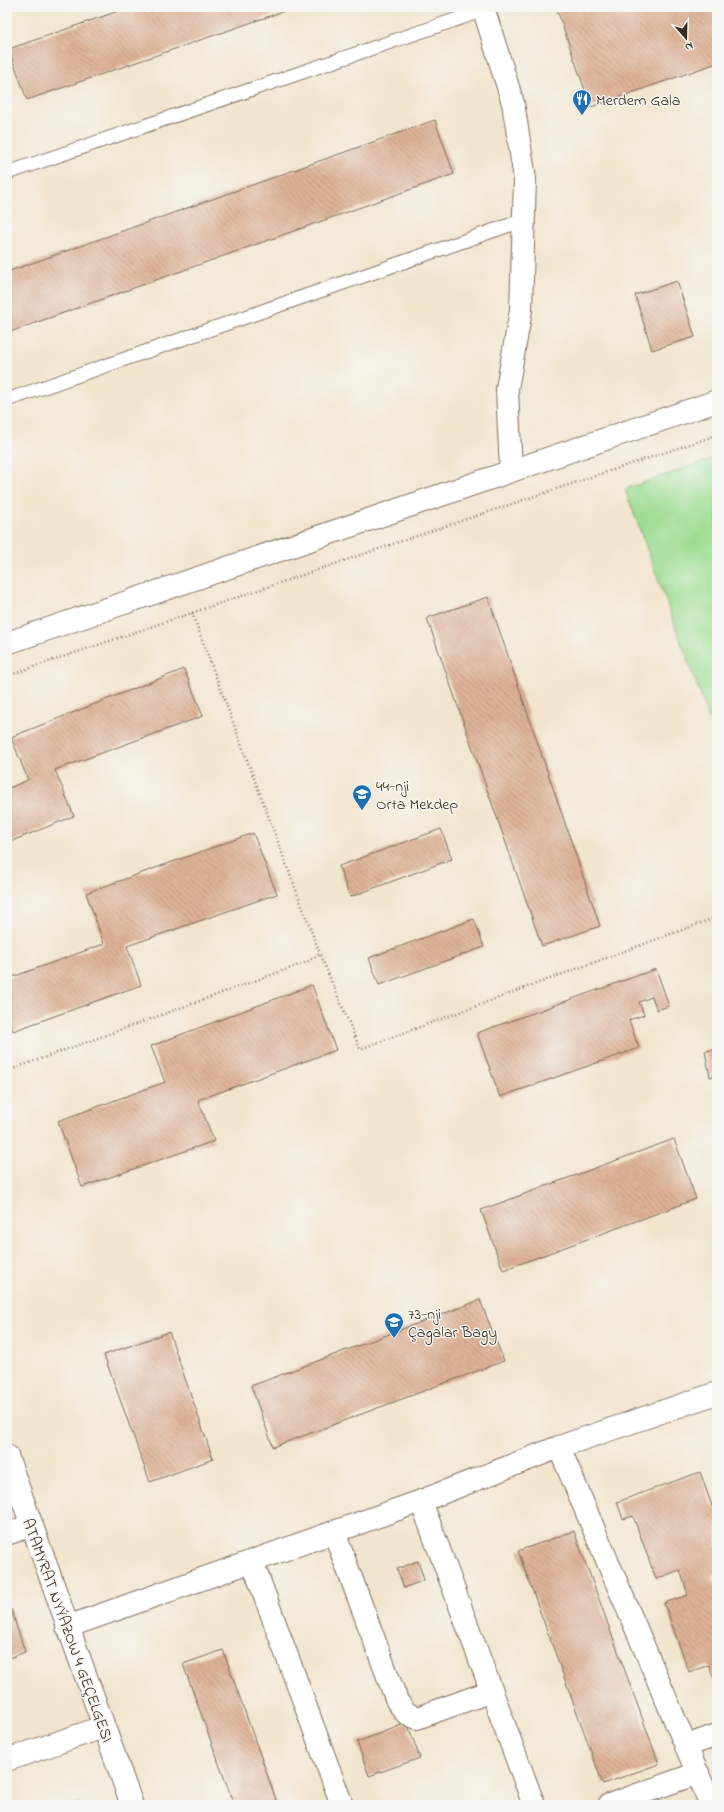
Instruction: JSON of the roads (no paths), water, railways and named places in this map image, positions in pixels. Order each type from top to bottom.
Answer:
[{"type":"street","points":[[484,9],[513,103],[525,179],[521,310],[507,389],[511,470]]},
{"type":"street","points":[[7,642],[717,401]]},
{"type":"street","points":[[67,1627],[421,1501],[559,1448],[717,1393]]},
{"type":"street","points":[[559,1448],[711,1805]]},
{"type":"street","name":"ATAMYRAT NYÝAZOW 4 GEÇELGESI","points":[[7,1456],[132,1805]]},
{"type":"street","points":[[421,1501],[534,1805]]},
{"type":"street","points":[[7,1534],[31,1525]]},
{"type":"street","points":[[334,1532],[397,1701],[406,1712],[417,1718],[492,1691]]},
{"type":"street","points":[[252,1561],[342,1805]]},
{"type":"street","points":[[7,1760],[103,1726]]},
{"type":"street","points":[[686,1746],[717,1735]]},
{"type":"street","points":[[609,1805],[698,1773]]},
{"type":"lane","points":[[7,173],[484,9]]},
{"type":"lane","points":[[7,400],[524,220]]},
{"type":"place","name":"Merdem Gala","points":[[582,116]]},
{"type":"place","name":"44-nji Orta Mekdep","points":[[362,811]]},
{"type":"place","name":"73-nji Çagalar Bagy","points":[[394,1339]]}]
